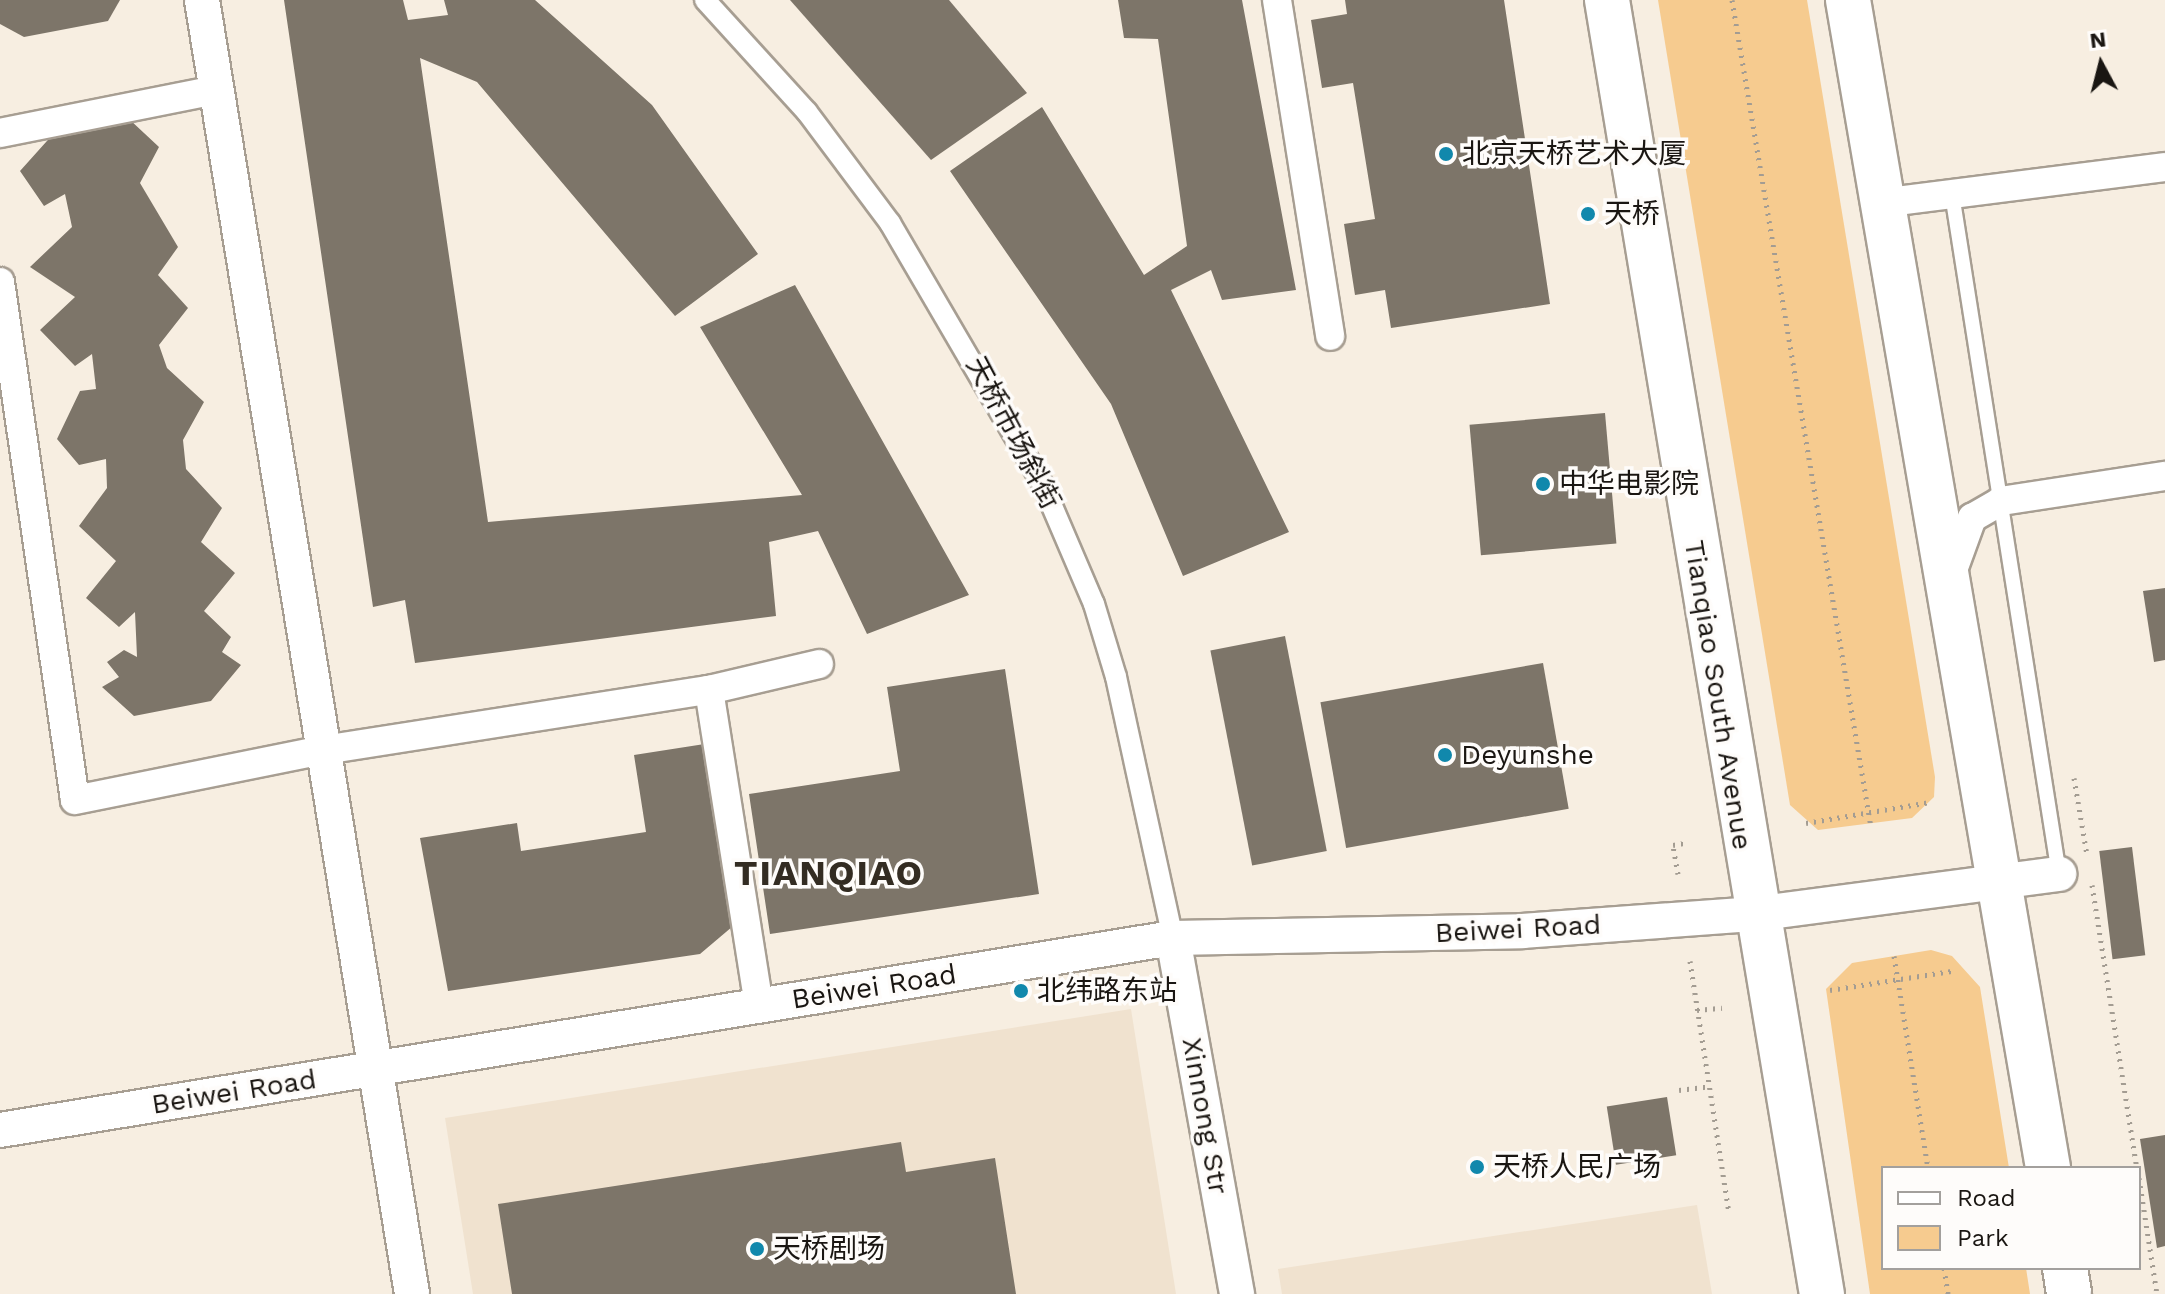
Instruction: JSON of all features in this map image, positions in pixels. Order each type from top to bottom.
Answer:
[{"type":"main road","name":"Tianqiao South Avenue","points":[[1607,0],[1755,914],[1822,1294]]},
{"type":"main road","points":[[1848,0],[2048,1166]]},
{"type":"main road","points":[[2065,1270],[2069,1294]]},
{"type":"street","points":[[202,0],[412,1294]]},
{"type":"street","name":"天桥市场斜街","points":[[705,0],[807,112],[890,223],[1043,485],[1094,604],[1116,677],[1173,938]]},
{"type":"street","points":[[1277,0],[1330,336]]},
{"type":"street","points":[[0,133],[216,90]]},
{"type":"street","points":[[1881,203],[2165,167]]},
{"type":"street","points":[[0,282],[75,800],[324,750],[709,690],[819,664]]},
{"type":"street","points":[[1949,589],[1957,544],[1972,518],[2001,501],[2165,476]]},
{"type":"street","points":[[709,690],[759,1006]]},
{"type":"street","name":"Beiwei Road","points":[[0,1130],[1173,938],[1522,931],[1755,914],[2001,885],[2059,874]]},
{"type":"street","name":"Xinnong Str","points":[[1173,938],[1237,1294]]},
{"type":"lane","points":[[1952,194],[2059,874]]},
{"type":"path","points":[[1732,0],[1871,827]]},
{"type":"path","points":[[2074,778],[2137,1166]]},
{"type":"path","points":[[1806,823],[1930,802]]},
{"type":"path","points":[[1678,874],[1673,845],[1684,843]]},
{"type":"path","points":[[1894,956],[1928,1166]]},
{"type":"path","points":[[1690,961],[1729,1212]]},
{"type":"path","points":[[1830,990],[1952,971]]},
{"type":"path","points":[[1697,1010],[1722,1008]]},
{"type":"path","points":[[1679,1090],[1710,1086]]},
{"type":"path","points":[[2141,1191],[2157,1294]]},
{"type":"path","points":[[1944,1270],[1948,1294]]},
{"type":"shaded area","points":[[1131,1009],[1176,1294],[473,1294],[445,1118]]},
{"type":"shaded area","points":[[1697,1205],[1712,1294],[1282,1294],[1278,1269]]},
{"type":"green space","points":[[1658,0],[1807,0],[1935,777],[1934,797],[1912,818],[1818,830],[1790,805]]},
{"type":"green space","points":[[1931,950],[1952,956],[1980,987],[2009,1166],[1881,1166],[1881,1270],[2026,1270],[2030,1294],[1870,1294],[1826,989],[1852,963]]},
{"type":"building","points":[[0,0],[120,0],[108,21],[24,37],[0,24]]},
{"type":"building","points":[[284,0],[403,0],[408,20],[448,15],[444,0],[535,0],[652,105],[758,254],[675,316],[477,82],[420,58],[488,522],[802,495],[700,327],[795,285],[969,595],[867,634],[818,531],[769,542],[776,616],[415,663],[405,600],[373,607]]},
{"type":"building","points":[[790,0],[949,0],[1027,93],[931,160]]},
{"type":"building","points":[[1118,0],[1242,0],[1296,290],[1222,300],[1211,270],[1171,290],[1289,532],[1183,576],[1111,404],[950,171],[1042,107],[1144,275],[1187,246],[1158,39],[1124,38]]},
{"type":"building","name":"北京天桥艺术大厦","points":[[1345,0],[1504,0],[1550,304],[1391,328],[1385,290],[1355,295],[1344,224],[1375,219],[1353,83],[1322,88],[1311,20],[1347,14]]},
{"type":"building","points":[[129,119],[159,147],[140,183],[178,247],[158,275],[188,308],[159,345],[167,368],[204,402],[183,440],[186,469],[222,508],[201,542],[235,573],[204,611],[231,637],[222,652],[241,665],[211,701],[134,716],[102,687],[119,677],[107,662],[124,650],[137,657],[135,612],[119,627],[86,598],[116,561],[79,526],[107,488],[106,459],[79,465],[57,439],[80,391],[96,389],[92,354],[75,366],[40,330],[75,297],[30,267],[72,227],[65,194],[44,206],[20,171],[55,132]]},
{"type":"building","name":"中华电影院","points":[[1605,413],[1616,544],[1481,555],[1470,425]]},
{"type":"building","points":[[2165,588],[2165,660],[2154,662],[2143,591]]},
{"type":"building","points":[[1285,636],[1327,851],[1252,865],[1210,651]]},
{"type":"building","name":"Deyunshe","points":[[1543,663],[1569,809],[1346,848],[1320,702]]},
{"type":"building","points":[[1005,669],[1039,894],[770,934],[749,794],[900,771],[887,687]]},
{"type":"building","points":[[711,743],[739,921],[700,954],[448,991],[420,838],[517,823],[521,851],[646,832],[634,755]]},
{"type":"building","points":[[2132,847],[2145,955],[2113,959],[2099,851]]},
{"type":"building","points":[[1667,1097],[1676,1155],[1616,1165],[1607,1107]]},
{"type":"building","points":[[2165,1135],[2165,1246],[2157,1248],[2140,1139]]},
{"type":"building","name":"天桥剧场","points":[[901,1142],[906,1172],[995,1158],[1016,1294],[512,1294],[498,1204]]},
{"type":"place","name":"北京天桥艺术大厦","points":[[1446,154]]},
{"type":"place","name":"天桥","points":[[1588,214]]},
{"type":"place","name":"中华电影院","points":[[1543,484]]},
{"type":"place","name":"Deyunshe","points":[[1445,755]]},
{"type":"place","name":"北纬路东站","points":[[1021,991]]},
{"type":"place","name":"天桥人民广场","points":[[1477,1167]]},
{"type":"place","name":"天桥剧场","points":[[757,1249]]},
{"type":"district","name":"TIANQIAO","points":[[829,874]]}]
